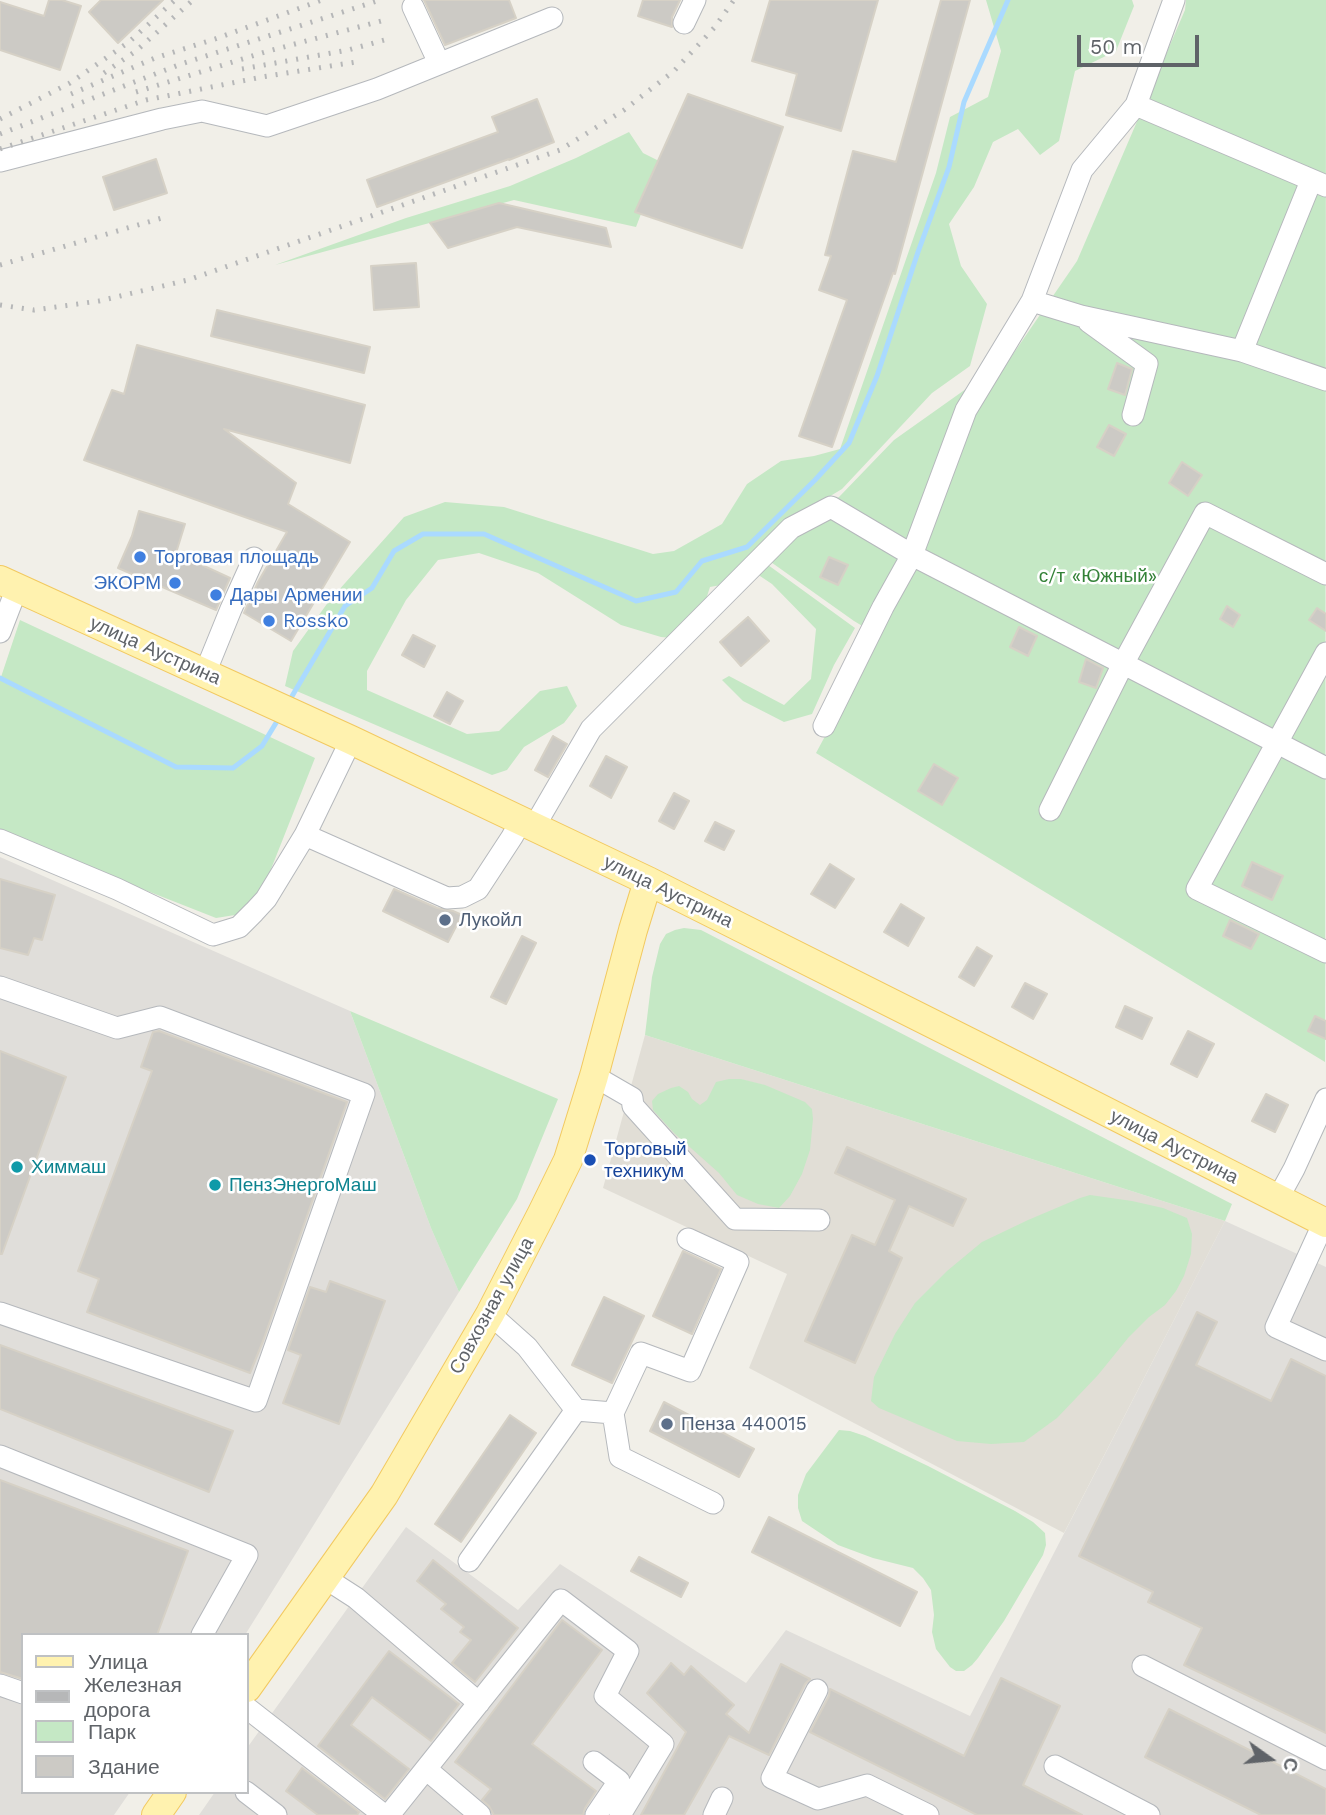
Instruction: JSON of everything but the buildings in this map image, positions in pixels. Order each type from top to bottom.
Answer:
[{"type":"main road","name":"улица Аустрина","points":[[9,584],[351,740],[648,881],[1325,1223]]},
{"type":"main road","name":"Совхозная улица","points":[[248,1687],[384,1495],[490,1314],[568,1160],[648,881]]},
{"type":"main road","points":[[156,1815],[171,1794]]},
{"type":"lane","points":[[684,23],[695,0]]},
{"type":"lane","points":[[824,726],[912,555],[966,410],[1032,301],[1082,170],[1136,105],[1174,0]]},
{"type":"lane","points":[[414,7],[439,63]]},
{"type":"lane","points":[[0,161],[202,111],[267,125],[377,89],[552,18]]},
{"type":"lane","points":[[1136,105],[1318,184],[1242,351]]},
{"type":"lane","points":[[1032,301],[1082,316],[1242,351],[1326,380]]},
{"type":"lane","points":[[1082,316],[1147,364],[1133,415]]},
{"type":"lane","points":[[305,835],[447,898],[462,897],[478,889],[512,837],[528,824],[592,730],[791,528],[831,507],[912,555],[1326,768]]},
{"type":"lane","points":[[1050,810],[1205,513],[1326,574]]},
{"type":"lane","points":[[205,674],[254,558]]},
{"type":"lane","points":[[0,632],[9,584]]},
{"type":"lane","points":[[1326,653],[1197,889],[1326,952]]},
{"type":"lane","points":[[0,840],[117,889],[213,935],[239,927],[266,899],[305,835],[351,740]]},
{"type":"lane","points":[[0,987],[117,1028],[160,1017],[364,1094],[256,1401],[0,1313]]},
{"type":"lane","points":[[594,1076],[632,1098],[633,1106],[735,1219],[818,1220]]},
{"type":"lane","points":[[1277,1200],[1326,1099]]},
{"type":"lane","points":[[1325,1223],[1276,1327],[1326,1350]]},
{"type":"lane","points":[[688,1239],[738,1262],[690,1371],[641,1353],[613,1413],[620,1457],[713,1503]]},
{"type":"lane","points":[[490,1314],[527,1347],[576,1410],[613,1413]]},
{"type":"lane","points":[[469,1561],[576,1410]]},
{"type":"lane","points":[[0,1456],[247,1555],[203,1633]]},
{"type":"lane","points":[[325,1578],[356,1598],[479,1703]]},
{"type":"lane","points":[[248,1709],[387,1815],[561,1600],[628,1651],[605,1696],[663,1744],[620,1815]]},
{"type":"lane","points":[[1143,1666],[1326,1759]]},
{"type":"lane","points":[[0,1685],[21,1692]]},
{"type":"lane","points":[[817,1690],[772,1778],[818,1799],[867,1784],[928,1815]]},
{"type":"lane","points":[[594,1762],[619,1781],[596,1815]]},
{"type":"lane","points":[[1055,1766],[1149,1815]]},
{"type":"lane","points":[[426,1769],[480,1815]]},
{"type":"lane","points":[[248,1794],[276,1815]]},
{"type":"shaded area","points":[[0,857],[350,1011],[431,1228],[459,1292],[246,1633],[21,1633],[21,1794],[129,1794],[114,1815],[0,1815]]},
{"type":"shaded area","points":[[645,1035],[1225,1221],[1064,1533],[749,1368],[787,1274],[603,1188]]},
{"type":"shaded area","points":[[1225,1221],[1326,1267],[1326,1815],[199,1815],[214,1794],[248,1794],[248,1747],[406,1527],[518,1610],[560,1564],[746,1683],[786,1630],[970,1716]]},
{"type":"green space","points":[[986,0],[1132,0],[1134,6],[1116,51],[1075,71],[1059,141],[1040,155],[1018,129],[993,142],[974,187],[949,224],[961,266],[987,304],[970,366],[932,393],[842,489],[792,519],[757,557],[855,628],[834,665],[812,714],[784,722],[743,701],[722,680],[729,676],[784,705],[811,679],[816,629],[772,584],[757,574],[737,582],[710,587],[701,615],[685,639],[661,637],[621,625],[538,573],[479,553],[438,560],[406,600],[367,671],[367,690],[467,734],[499,731],[540,691],[567,686],[577,706],[564,723],[524,747],[507,770],[492,775],[285,686],[293,651],[329,601],[404,517],[445,502],[504,507],[653,554],[674,551],[722,524],[747,484],[781,461],[840,449],[936,173],[950,117],[988,97],[1001,51]]},
{"type":"green space","name":"с/т «Южный»","points":[[1186,0],[1326,0],[1325,1062],[816,753],[879,636],[761,555],[793,521],[839,497],[894,440],[1011,357],[1077,261],[1185,10]]},
{"type":"green space","points":[[629,132],[643,153],[661,162],[636,227],[514,200],[275,265],[406,218],[510,186]]},
{"type":"green space","points":[[20,620],[315,758],[254,912],[216,918],[0,833],[0,680]]},
{"type":"green space","points":[[684,928],[701,930],[1232,1204],[1225,1221],[645,1035],[652,977],[660,944],[666,934]]},
{"type":"green space","points":[[350,1011],[558,1099],[517,1199],[459,1292],[431,1228]]},
{"type":"green space","points":[[729,1079],[765,1085],[805,1102],[812,1109],[810,1150],[802,1174],[790,1196],[779,1208],[758,1204],[737,1195],[719,1173],[674,1133],[653,1110],[652,1101],[658,1094],[671,1088],[679,1086],[700,1105],[707,1100],[716,1082]]},
{"type":"green space","points":[[1090,1195],[1163,1208],[1187,1218],[1192,1234],[1191,1254],[1184,1276],[1165,1305],[1128,1338],[1098,1375],[1057,1418],[1024,1442],[991,1444],[957,1441],[879,1408],[871,1401],[874,1377],[895,1334],[915,1303],[947,1271],[982,1242]]},
{"type":"green space","points":[[839,1430],[865,1436],[928,1466],[1015,1511],[1045,1533],[1043,1555],[1004,1621],[978,1658],[964,1671],[956,1671],[950,1667],[936,1649],[932,1632],[934,1615],[931,1590],[913,1568],[873,1558],[838,1545],[802,1521],[798,1495],[806,1474]]},
{"type":"waterway","points":[[288,703],[345,606],[372,588],[394,551],[423,534],[484,534],[636,601],[676,592],[702,561],[747,547],[849,443],[877,376],[949,167],[964,102],[1008,0]]},
{"type":"waterway","points":[[0,678],[176,767],[233,768],[262,746],[279,718]]},
{"type":"railway","points":[[0,119],[70,83],[129,42],[175,0]]},
{"type":"railway","points":[[104,73],[136,51],[193,0]]},
{"type":"railway","points":[[71,94],[155,58],[322,0]]},
{"type":"railway","points":[[0,305],[34,310],[99,301],[188,280],[560,150],[624,110],[674,71],[714,28],[734,0]]},
{"type":"railway","points":[[0,134],[181,64],[377,1]]},
{"type":"railway","points":[[136,92],[265,52],[385,20]]},
{"type":"railway","points":[[242,69],[348,50],[392,38]]},
{"type":"railway","points":[[0,149],[146,100],[362,61]]},
{"type":"railway","points":[[0,265],[162,218]]},
{"type":"place","name":"Торговая площадь","points":[[140,557]]},
{"type":"place","name":"ЭКОРМ","points":[[175,583]]},
{"type":"place","name":"Дары Армении","points":[[216,595]]},
{"type":"place","name":"Rossko","points":[[269,621]]},
{"type":"place","name":"Лукойл","points":[[445,920]]},
{"type":"place","name":"Торговый техникум","points":[[590,1160]]},
{"type":"place","name":"Химмаш","points":[[17,1167]]},
{"type":"place","name":"ПензЭнергоМаш","points":[[215,1185]]},
{"type":"place","name":"Пенза 440015","points":[[667,1424]]}]
